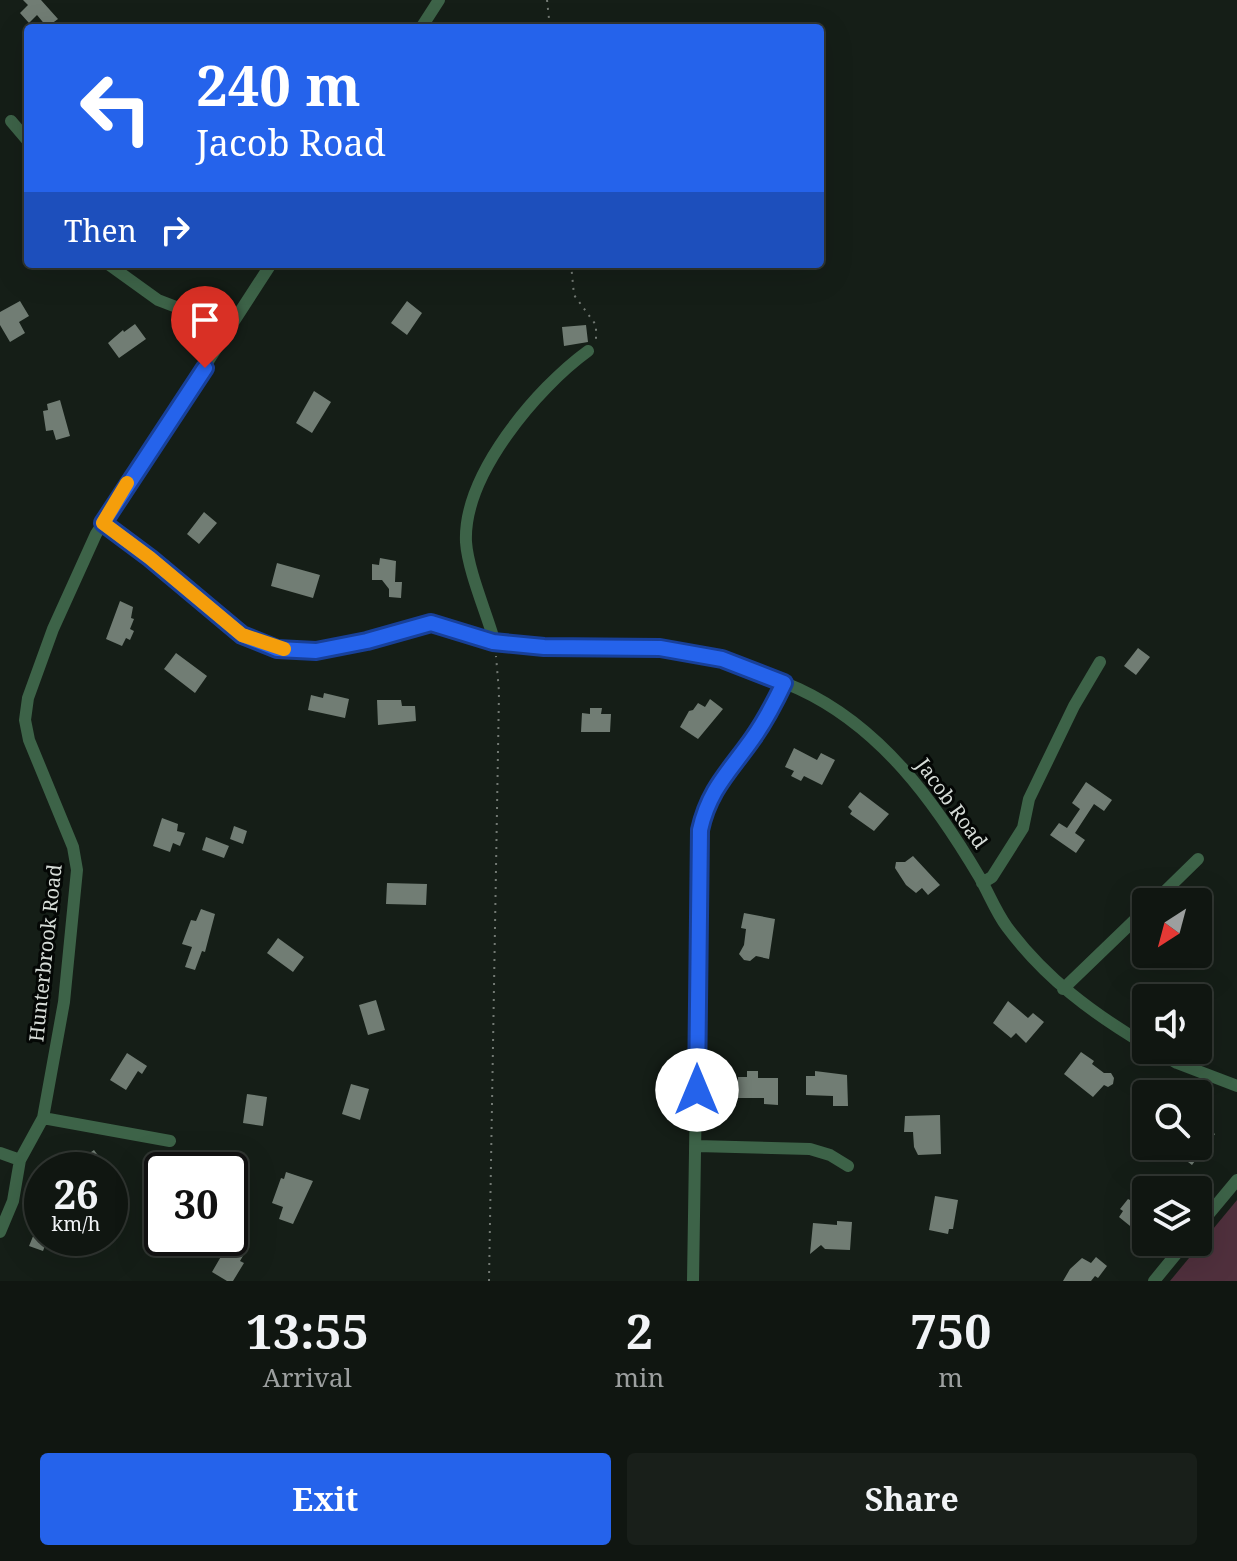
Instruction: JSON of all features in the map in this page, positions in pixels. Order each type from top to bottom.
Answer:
[{"type":"street","points":[[424,24],[439,0]]},
{"type":"street","points":[[11,121],[24,136]]},
{"type":"street","points":[[114,268],[158,300],[210,320],[227,333]]},
{"type":"street","name":"Hunterbrook Road","points":[[0,1232],[13,1201],[20,1160],[43,1118],[64,1002],[77,870],[73,847],[29,740],[25,720],[28,698],[47,643],[103,523],[268,268]]},
{"type":"street","points":[[495,643],[466,544],[467,523],[474,497],[486,466],[505,437],[565,367],[588,351]]},
{"type":"street","name":"Jacob Road","points":[[103,523],[242,635],[277,649],[316,651],[431,623],[495,643],[544,647],[660,648],[722,659],[803,691],[880,743],[918,785],[982,883],[1006,926],[1063,989],[1100,1018],[1132,1037]]},
{"type":"street","points":[[982,883],[992,877],[1023,828],[1029,799],[1074,706],[1100,662]]},
{"type":"street","points":[[693,1281],[700,830],[709,798],[754,737],[784,683]]},
{"type":"street","points":[[1168,888],[1198,859]]},
{"type":"street","points":[[1063,989],[1132,922]]},
{"type":"street","points":[[1180,1064],[1237,1086]]},
{"type":"street","points":[[43,1118],[170,1141]]},
{"type":"street","points":[[697,1146],[810,1149],[830,1155],[848,1166]]},
{"type":"street","points":[[0,1153],[20,1160]]},
{"type":"street","points":[[1212,1210],[1237,1180]]},
{"type":"street","points":[[1154,1281],[1175,1256]]},
{"type":"path","points":[[547,0],[550,24]]},
{"type":"path","points":[[571,268],[574,295],[596,325],[597,343],[588,351]]},
{"type":"path","points":[[489,1281],[499,692],[495,643]]},
{"type":"shaded area","points":[[1237,1200],[1237,1281],[1170,1281],[1191,1256],[1212,1256],[1212,1230]]},
{"type":"building","points":[[23,0],[41,0],[58,19],[44,24],[37,15],[29,23],[20,13],[28,5]]},
{"type":"building","points":[[20,301],[29,316],[19,322],[25,333],[10,342],[0,325],[0,312]]},
{"type":"building","points":[[407,301],[422,313],[407,335],[391,323]]},
{"type":"building","points":[[135,324],[146,339],[119,358],[108,343]]},
{"type":"building","points":[[586,325],[588,342],[564,346],[562,327]]},
{"type":"building","points":[[314,391],[331,402],[312,433],[296,423]]},
{"type":"building","points":[[60,400],[70,436],[56,440],[53,430],[46,431],[43,411],[48,410],[47,404]]},
{"type":"building","points":[[204,512],[217,523],[199,544],[187,534]]},
{"type":"building","points":[[380,558],[396,561],[395,582],[402,582],[401,598],[389,597],[389,589],[382,580],[372,580],[372,564],[379,565]]},
{"type":"building","points":[[277,563],[320,575],[313,598],[271,586]]},
{"type":"building","points":[[120,601],[133,607],[131,618],[134,619],[130,640],[126,638],[122,646],[106,639]]},
{"type":"building","points":[[1138,648],[1150,657],[1136,675],[1124,666]]},
{"type":"building","points":[[176,653],[207,676],[195,693],[164,669]]},
{"type":"building","points":[[324,693],[349,699],[345,718],[308,710],[311,695],[323,698]]},
{"type":"building","points":[[710,699],[723,709],[698,739],[680,727],[689,711],[698,703],[705,707]]},
{"type":"building","points":[[377,700],[401,700],[402,706],[415,706],[416,721],[378,725]]},
{"type":"building","points":[[590,708],[602,708],[601,714],[611,714],[610,732],[581,732],[582,713],[590,714]]},
{"type":"building","points":[[794,748],[817,760],[821,753],[835,760],[822,785],[804,776],[801,781],[791,776],[794,771],[785,767]]},
{"type":"building","points":[[1086,782],[1112,800],[1104,811],[1094,804],[1075,833],[1085,840],[1076,853],[1050,835],[1059,823],[1067,828],[1080,809],[1072,803]]},
{"type":"building","points":[[860,792],[889,814],[874,831],[850,814],[852,811],[848,807]]},
{"type":"building","points":[[162,818],[178,824],[177,831],[185,833],[180,846],[173,843],[170,852],[153,846]]},
{"type":"building","points":[[234,826],[247,831],[243,844],[230,839]]},
{"type":"building","points":[[206,837],[229,846],[224,858],[202,850]]},
{"type":"building","points":[[913,856],[940,885],[928,895],[922,888],[916,893],[906,885],[895,868],[896,862],[905,862]]},
{"type":"building","points":[[387,883],[427,884],[426,905],[386,904]]},
{"type":"building","points":[[201,909],[215,914],[205,952],[202,951],[195,970],[185,967],[192,947],[182,944],[191,920],[196,921]]},
{"type":"building","points":[[744,913],[775,919],[769,959],[756,956],[750,961],[744,960],[739,954],[746,929],[741,928]]},
{"type":"building","points":[[278,938],[304,957],[293,972],[267,953]]},
{"type":"building","points":[[376,1000],[385,1030],[368,1035],[359,1005]]},
{"type":"building","points":[[1008,1001],[1028,1018],[1033,1013],[1044,1022],[1026,1043],[1016,1033],[1011,1038],[993,1023]]},
{"type":"building","points":[[1081,1052],[1094,1061],[1092,1064],[1104,1073],[1111,1073],[1114,1078],[1113,1084],[1108,1087],[1104,1085],[1093,1097],[1064,1074]]},
{"type":"building","points":[[127,1053],[147,1066],[142,1074],[138,1071],[126,1090],[110,1080]]},
{"type":"building","points":[[747,1071],[758,1071],[758,1078],[778,1078],[778,1105],[764,1104],[764,1098],[738,1098],[738,1077],[747,1077]]},
{"type":"building","points":[[815,1071],[847,1075],[848,1106],[833,1106],[833,1096],[806,1095],[806,1076],[815,1076]]},
{"type":"building","points":[[351,1084],[369,1089],[360,1120],[342,1114]]},
{"type":"building","points":[[247,1094],[267,1097],[263,1126],[243,1123]]},
{"type":"building","points":[[940,1115],[941,1154],[918,1155],[913,1132],[904,1132],[905,1116]]},
{"type":"building","points":[[286,1172],[313,1181],[293,1224],[279,1219],[283,1207],[272,1203]]},
{"type":"building","points":[[935,1196],[958,1200],[953,1229],[949,1229],[948,1234],[929,1230]]},
{"type":"building","points":[[1128,1199],[1132,1201],[1132,1228],[1119,1217],[1123,1211],[1120,1209]]},
{"type":"building","points":[[837,1221],[852,1222],[850,1250],[825,1249],[821,1245],[810,1254],[813,1223],[837,1225]]},
{"type":"building","points":[[221,1256],[243,1256],[240,1261],[244,1263],[233,1281],[212,1272]]},
{"type":"building","points":[[1096,1257],[1107,1266],[1098,1278],[1063,1281],[1082,1258],[1091,1263]]},
{"type":"slow traffic","points":[[127,483],[103,523],[242,635],[284,649]]},
{"type":"route","points":[[205,368],[103,523],[242,635],[277,649],[316,651],[431,623],[493,642],[544,647],[660,648],[722,659],[784,683],[754,737],[709,798],[700,830],[697,1090]]}]
